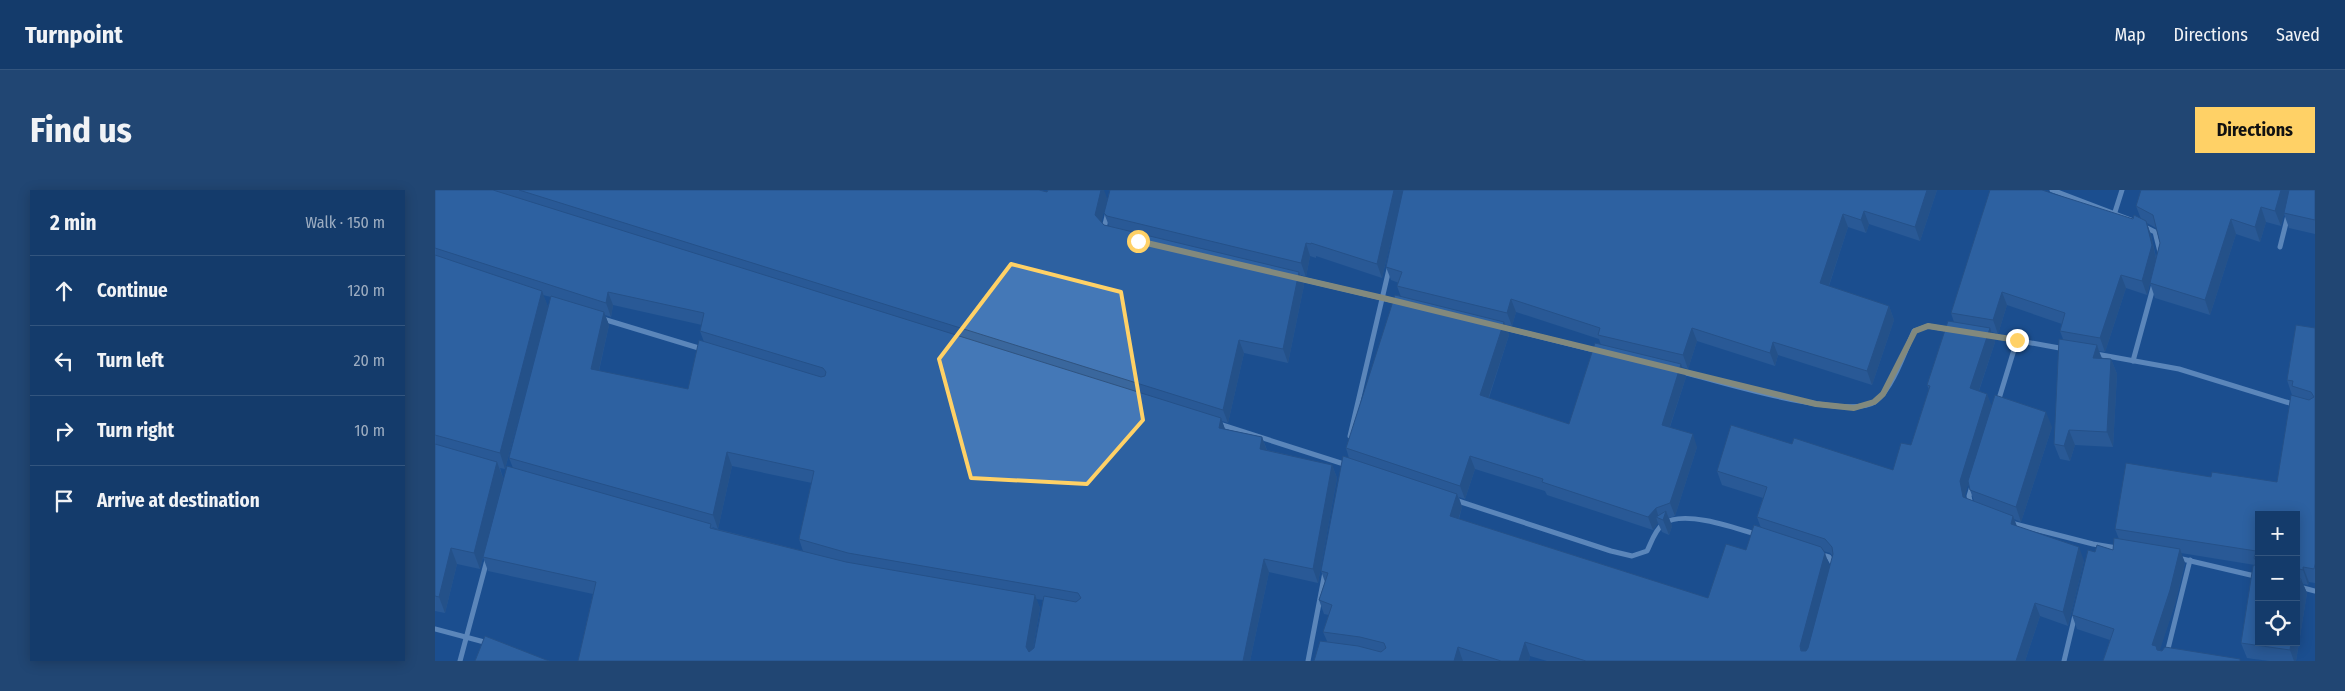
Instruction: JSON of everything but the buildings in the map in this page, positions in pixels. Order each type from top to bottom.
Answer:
[{"type":"street","points":[[2052,190],[2115,212],[2155,232],[2161,259]]},
{"type":"street","points":[[2115,212],[2121,190]]},
{"type":"street","points":[[1110,205],[1104,228],[1111,234]]},
{"type":"street","points":[[2279,247],[2289,209]]},
{"type":"street","points":[[1348,444],[1391,262]]},
{"type":"street","points":[[1289,276],[1402,303]]},
{"type":"street","points":[[2133,361],[2155,278]]},
{"type":"street","points":[[601,318],[705,349]]},
{"type":"street","points":[[1671,369],[1816,404],[1854,408],[1874,402],[1883,394],[1915,331],[1928,326],[1957,330]]},
{"type":"street","points":[[1498,327],[1604,352]]},
{"type":"street","points":[[1977,334],[2075,350]]},
{"type":"street","points":[[1997,404],[2017,340]]},
{"type":"street","points":[[2085,352],[2179,369],[2306,408]]},
{"type":"street","points":[[1214,423],[1353,467]]},
{"type":"street","points":[[1342,473],[1346,454]]},
{"type":"street","points":[[1975,478],[1969,496],[1972,508],[1978,511]]},
{"type":"street","points":[[1445,497],[1611,551],[1632,556],[1647,551],[1659,528],[1675,519],[1715,522],[1763,536]]},
{"type":"street","points":[[2002,520],[2093,544],[2122,549]]},
{"type":"street","points":[[2091,553],[2093,544]]},
{"type":"street","points":[[460,661],[489,550]]},
{"type":"street","points":[[1810,551],[1829,557],[1833,562],[1831,576]]},
{"type":"street","points":[[2171,556],[2255,576]]},
{"type":"street","points":[[1308,661],[1327,560]]},
{"type":"street","points":[[2165,661],[2190,560]]},
{"type":"street","points":[[2300,587],[2315,591]]},
{"type":"street","points":[[2064,661],[2077,607]]},
{"type":"street","points":[[435,628],[496,646]]},
{"type":"street","points":[[1311,648],[1320,649]]},
{"type":"highlighted area","points":[[1011,264],[1121,292],[1143,420],[1087,484],[971,478],[939,359]]},
{"type":"route","points":[[1138,241],[1383,298],[1816,404],[1854,408],[1874,402],[1883,394],[1894,375],[1915,331],[1928,326],[2017,340]]}]
